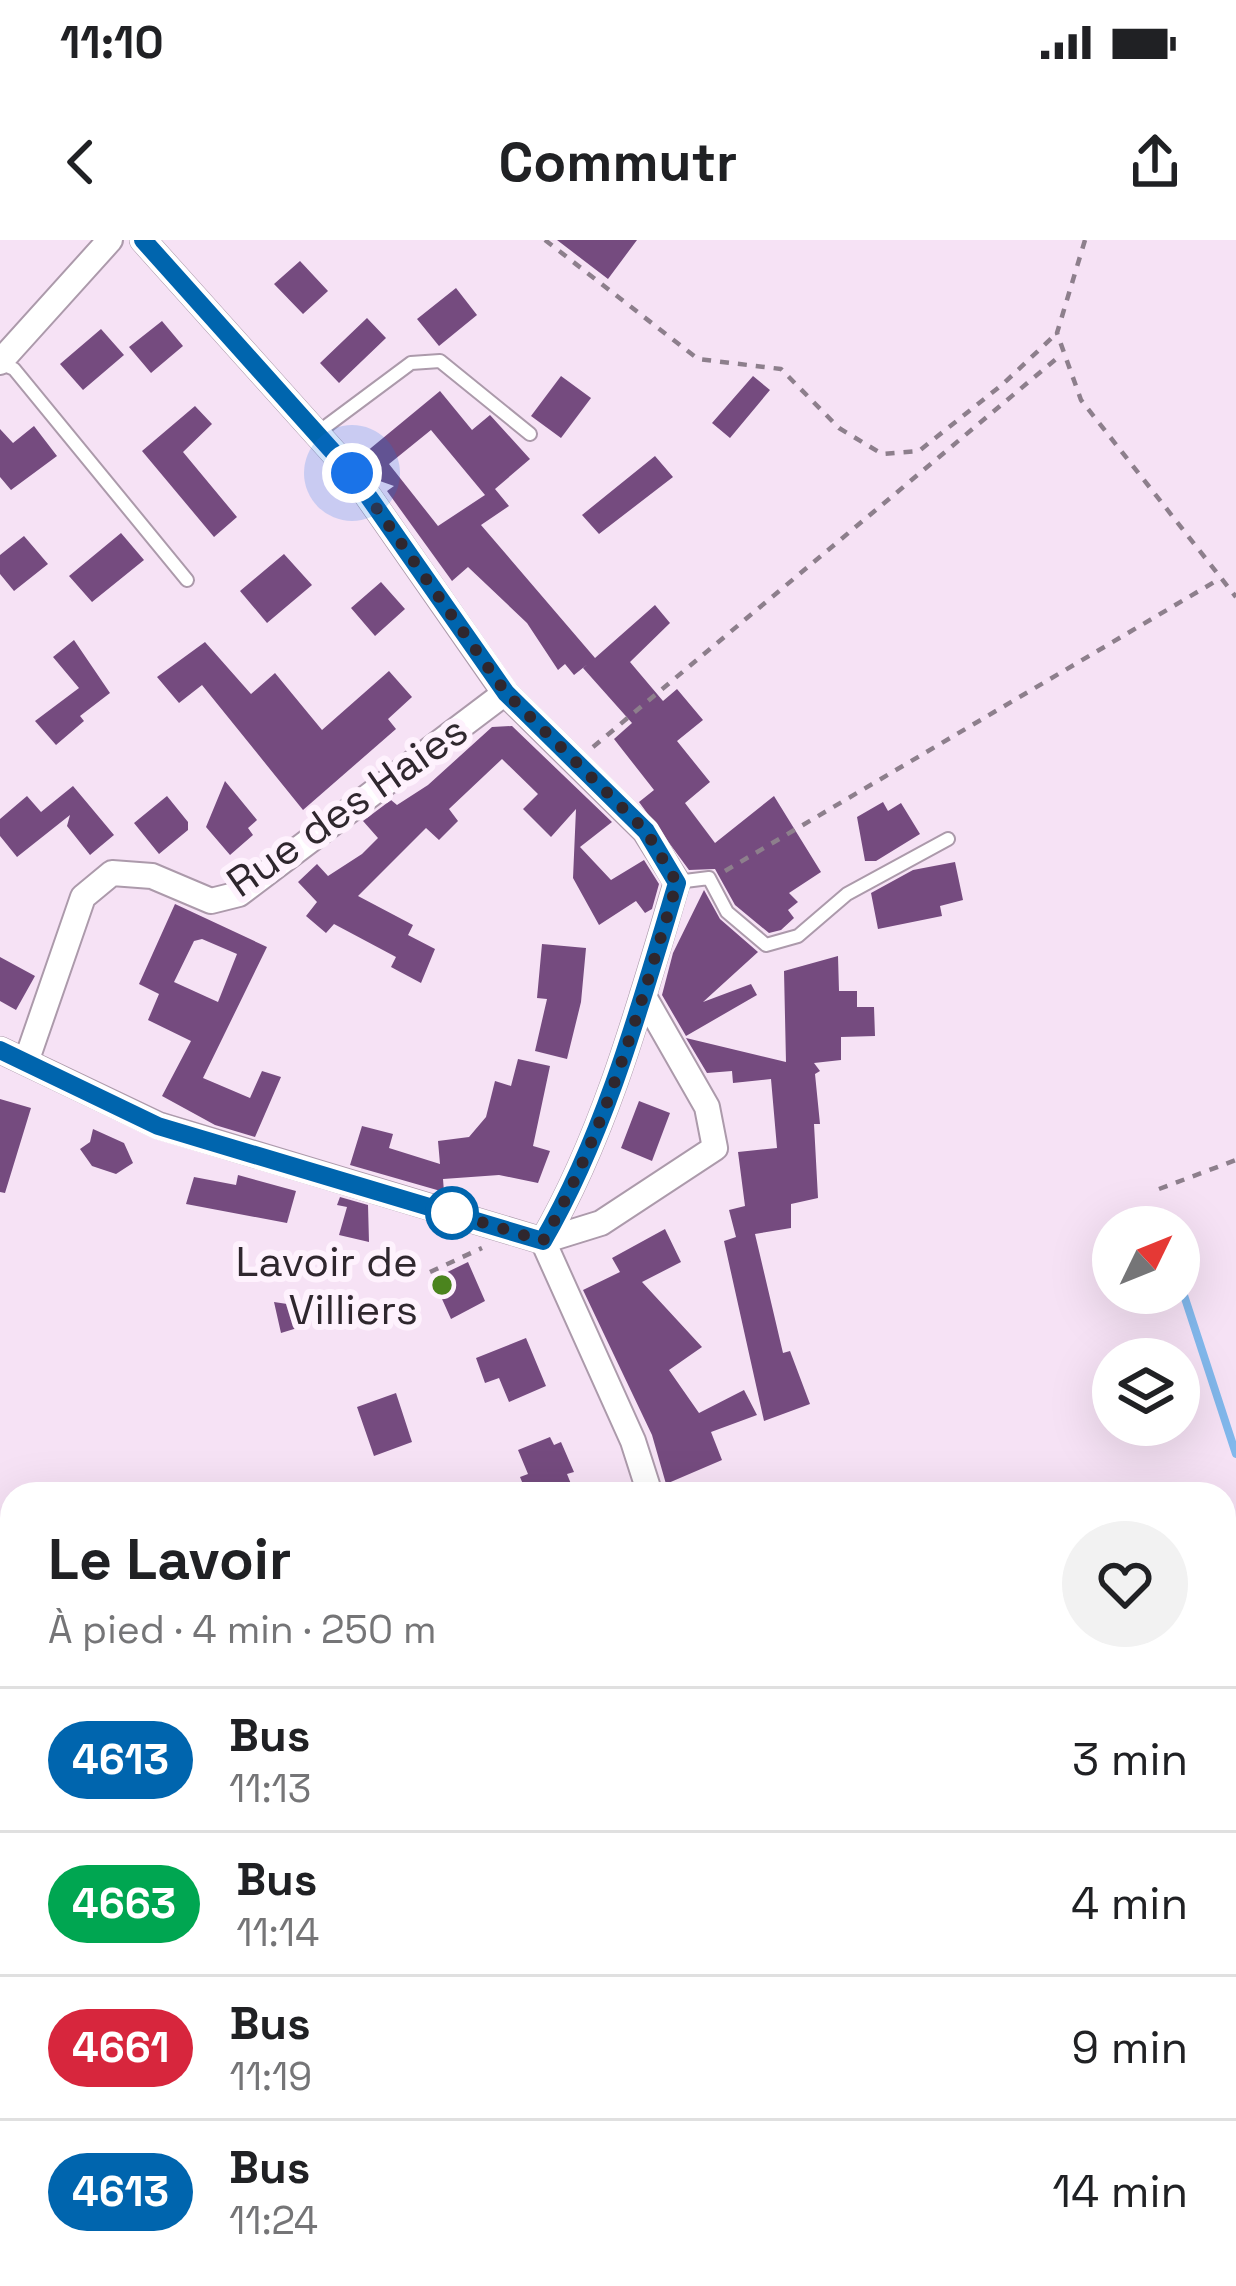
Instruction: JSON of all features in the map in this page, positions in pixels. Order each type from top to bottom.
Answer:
[{"type":"street","points":[[0,363],[110,240]]},
{"type":"street","points":[[143,240],[352,473],[506,693],[646,831],[677,883],[643,995],[569,1196],[543,1241]]},
{"type":"street","name":"Rue des Haies","points":[[26,1062],[83,896],[112,873],[152,876],[212,901],[238,894],[506,693]]},
{"type":"street","points":[[0,1051],[158,1126],[543,1241],[601,1223],[715,1148],[707,1107],[643,995]]},
{"type":"street","points":[[543,1241],[633,1441],[646,1482]]},
{"type":"lane","points":[[316,434],[411,363],[427,358],[440,361],[530,434]]},
{"type":"lane","points":[[0,363],[14,369],[188,580]]},
{"type":"lane","points":[[677,883],[709,878],[727,912],[766,945],[798,936],[847,894],[948,839]]},
{"type":"path","points":[[545,240],[698,359],[781,369],[839,428],[882,454],[919,452],[1057,333]]},
{"type":"path","points":[[1085,240],[1057,333],[1081,400],[1236,596]]},
{"type":"path","points":[[575,762],[1062,354]]},
{"type":"path","points":[[709,878],[1221,578]]},
{"type":"path","points":[[1159,1190],[1236,1160]]},
{"type":"path","points":[[430,1272],[514,1233]]},
{"type":"building","points":[[557,240],[637,240],[608,279]]},
{"type":"building","points":[[300,261],[328,291],[303,314],[274,284]]},
{"type":"building","points":[[456,288],[477,315],[439,346],[417,319]]},
{"type":"building","points":[[367,318],[386,338],[339,383],[320,363]]},
{"type":"building","points":[[162,321],[183,346],[151,373],[129,347]]},
{"type":"building","points":[[101,329],[124,355],[83,390],[60,364]]},
{"type":"building","points":[[561,376],[591,398],[561,438],[531,416]]},
{"type":"building","points":[[753,376],[770,390],[730,438],[712,423]]},
{"type":"building","points":[[440,391],[472,430],[490,415],[530,459],[495,489],[509,506],[481,525],[595,658],[655,605],[670,623],[630,662],[663,701],[677,689],[703,720],[677,741],[710,782],[685,803],[715,843],[774,796],[821,872],[789,893],[798,902],[788,910],[794,918],[781,930],[769,933],[735,905],[715,869],[689,870],[639,802],[654,790],[614,739],[632,723],[583,668],[589,663],[574,675],[565,664],[558,670],[527,623],[468,567],[452,581],[387,491],[394,486],[377,480],[360,457]],"holes":[[[431,430],[485,495],[438,526],[389,464]]]},
{"type":"building","points":[[195,406],[212,424],[183,452],[237,517],[214,537],[142,451]]},
{"type":"building","points":[[34,426],[57,456],[11,490],[0,477],[0,429],[13,443]]},
{"type":"building","points":[[655,456],[673,477],[599,534],[582,515]]},
{"type":"building","points":[[121,533],[144,560],[92,602],[69,576]]},
{"type":"building","points":[[24,536],[48,564],[14,591],[0,574],[0,555]]},
{"type":"building","points":[[284,554],[312,585],[267,623],[240,591]]},
{"type":"building","points":[[381,582],[405,609],[375,636],[351,608]]},
{"type":"building","points":[[74,640],[110,693],[80,716],[84,721],[56,745],[35,721],[79,688],[53,657]]},
{"type":"building","points":[[205,642],[251,694],[275,673],[322,730],[389,671],[412,697],[388,719],[396,729],[303,810],[202,685],[179,703],[157,677]]},
{"type":"building","points":[[512,726],[612,822],[580,847],[611,880],[644,860],[659,884],[652,909],[645,913],[636,901],[599,925],[573,878],[576,809],[551,837],[523,809],[538,794],[502,759],[449,809],[458,821],[439,840],[426,828],[358,896],[413,925],[408,935],[435,949],[421,983],[391,967],[396,957],[334,924],[326,933],[306,916],[317,902],[298,882],[317,864],[328,876],[362,854],[378,838],[363,821],[391,800],[397,805],[428,785],[492,727]]},
{"type":"building","points":[[225,781],[257,820],[248,828],[253,835],[230,855],[206,827]]},
{"type":"building","points":[[73,786],[114,835],[90,855],[67,826],[70,815],[17,857],[0,836],[0,819],[27,796],[41,812]]},
{"type":"building","points":[[167,796],[188,822],[188,830],[159,854],[134,823]]},
{"type":"building","points":[[883,802],[888,811],[901,803],[920,834],[876,861],[865,861],[857,817]]},
{"type":"building","points":[[955,862],[963,900],[940,906],[942,916],[878,929],[871,893],[913,870]]},
{"type":"building","points":[[704,890],[720,919],[758,952],[703,1002],[751,984],[757,995],[686,1036],[662,995],[673,953]]},
{"type":"building","points":[[175,904],[267,947],[203,1078],[250,1098],[262,1071],[281,1077],[255,1137],[215,1125],[162,1096],[191,1041],[148,1020],[159,994],[139,984]],"holes":[[[202,939],[237,954],[218,1002],[174,982],[194,941]]]},
{"type":"building","points":[[542,944],[586,948],[581,1002],[567,1059],[535,1051],[547,999],[537,998]]},
{"type":"building","points":[[838,956],[839,991],[857,991],[857,1007],[874,1007],[875,1036],[841,1037],[841,1060],[814,1063],[820,1071],[815,1074],[820,1124],[814,1124],[818,1198],[791,1204],[791,1228],[755,1234],[783,1353],[790,1351],[810,1404],[764,1421],[724,1241],[736,1237],[729,1210],[745,1206],[738,1152],[777,1148],[771,1079],[733,1083],[732,1071],[707,1073],[686,1038],[786,1062],[784,971]]},
{"type":"building","points":[[0,957],[35,976],[16,1010],[0,1001]]},
{"type":"building","points":[[518,1059],[550,1066],[533,1146],[550,1151],[538,1183],[499,1175],[443,1179],[444,1192],[350,1165],[362,1126],[393,1134],[389,1148],[440,1164],[438,1141],[469,1137],[486,1117],[495,1081],[511,1086]]},
{"type":"building","points":[[0,1099],[31,1108],[5,1193],[0,1192]]},
{"type":"building","points":[[639,1101],[670,1113],[652,1161],[621,1148]]},
{"type":"building","points":[[93,1129],[124,1143],[133,1163],[116,1174],[92,1166],[80,1149],[90,1142]]},
{"type":"building","points":[[238,1175],[296,1191],[287,1223],[186,1204],[194,1177],[236,1185]]},
{"type":"building","points":[[340,1197],[368,1205],[369,1242],[339,1235],[347,1207],[337,1205]]},
{"type":"building","points":[[665,1229],[681,1262],[642,1282],[702,1347],[669,1370],[699,1413],[744,1390],[757,1415],[711,1432],[722,1460],[671,1482],[665,1482],[652,1435],[583,1290],[620,1272],[612,1258]]},
{"type":"building","name":"Lavoir de Villiers","points":[[468,1262],[485,1301],[451,1319],[433,1279]]},
{"type":"building","points":[[274,1302],[307,1307],[307,1325],[281,1333]]},
{"type":"building","points":[[526,1338],[546,1386],[509,1402],[499,1378],[485,1383],[476,1358]]},
{"type":"building","points":[[396,1393],[412,1442],[374,1456],[357,1407]]},
{"type":"building","points":[[550,1437],[554,1445],[561,1442],[574,1472],[567,1474],[570,1482],[522,1482],[520,1477],[528,1474],[518,1450]]},
{"type":"waterway","points":[[1190,1314],[1236,1454]]},
{"type":"bus line","name":"4613","points":[[0,1050],[158,1126],[543,1241],[569,1196],[643,995],[677,883],[646,831],[506,693],[352,473],[143,240]]},
{"type":"place","name":"Lavoir de Villiers","points":[[442,1285]]},
{"type":"route","points":[[352,473],[506,693],[646,831],[677,883],[643,995],[569,1196],[543,1241],[452,1213]]}]
